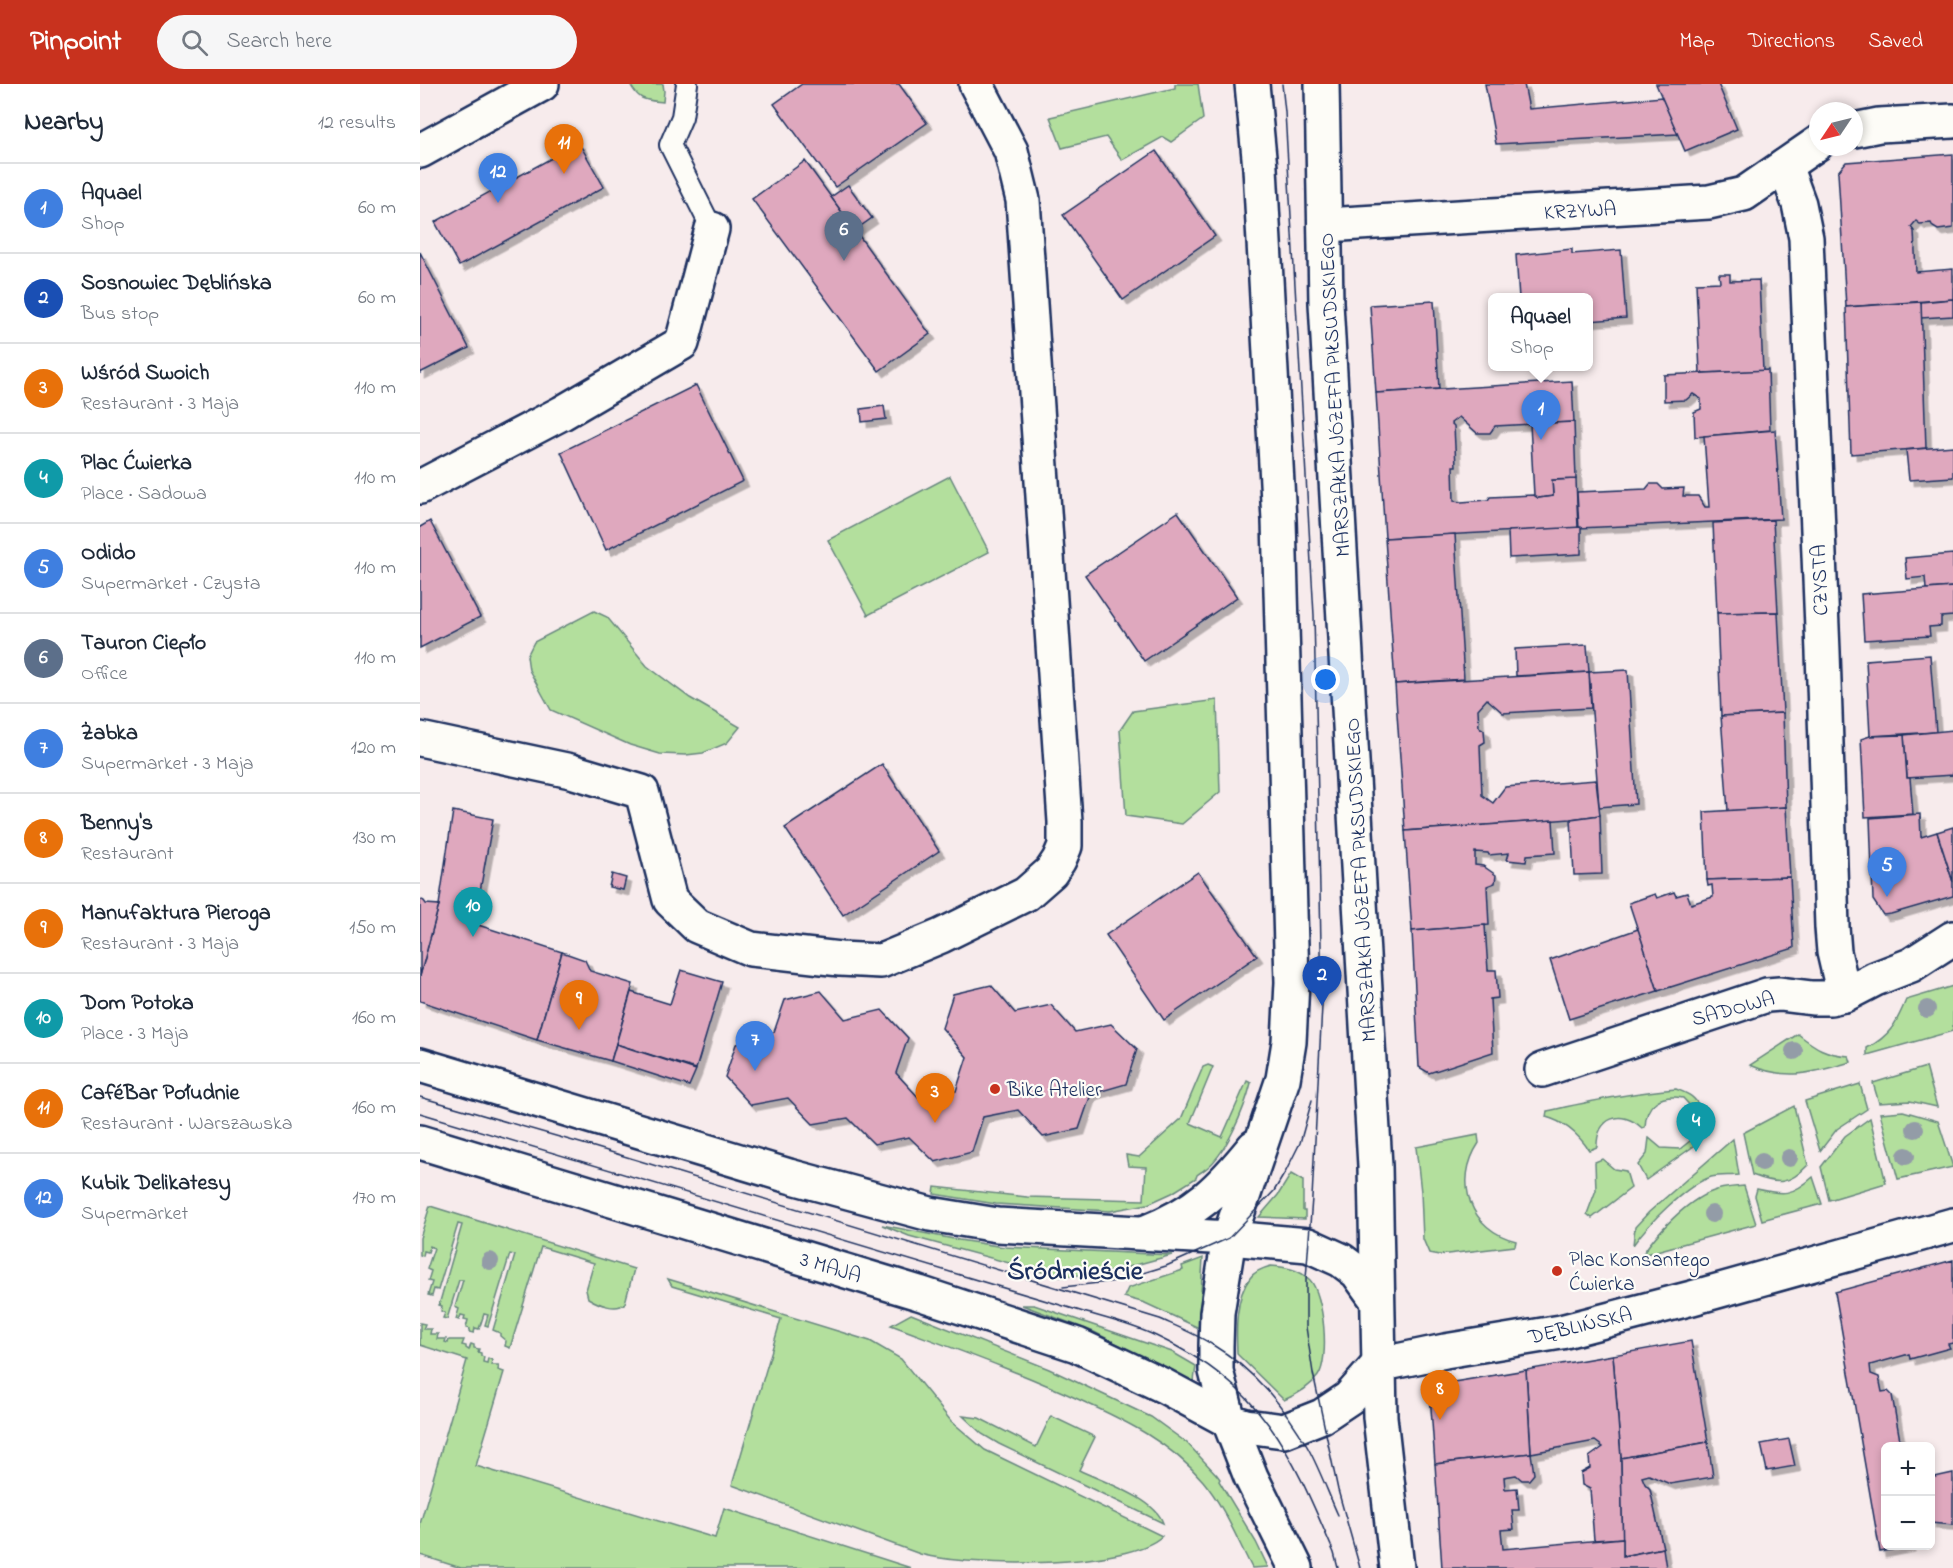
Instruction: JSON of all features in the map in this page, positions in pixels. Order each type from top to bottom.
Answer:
[{"type":"main road","points":[[420,151],[542,84]]},
{"type":"main road","points":[[420,740],[571,771],[642,792],[670,900],[697,926],[751,949],[881,961],[941,936],[1026,894],[1051,872],[1065,846],[1065,822],[1023,200],[1011,151],[976,84]]},
{"type":"main road","points":[[1252,84],[1260,168],[1279,520],[1292,960],[1289,1042],[1283,1079],[1228,1238],[1217,1313],[1216,1371],[1229,1420],[1251,1477],[1296,1568]]},
{"type":"main road","name":"MARSZAŁKA JÓZEFA PIŁSUDSKIEGO","points":[[1322,84],[1326,303],[1375,1166],[1380,1417],[1397,1568]]},
{"type":"main road","points":[[1863,128],[1953,120]]},
{"type":"main road","name":"KRZYWA","points":[[1326,225],[1709,202],[1744,194],[1809,149]]},
{"type":"main road","name":"CZYSTA","points":[[1785,166],[1799,204],[1806,238],[1832,927],[1834,952],[1844,995]]},
{"type":"main road","points":[[420,487],[562,413],[682,343],[712,229]]},
{"type":"main road","name":"SADOWA","points":[[1542,1070],[1767,995],[1830,998],[1844,995],[1883,975],[1911,965],[1953,938]]},
{"type":"main road","points":[[420,1065],[841,1191],[930,1214],[997,1225],[1228,1238],[1308,1245],[1330,1253],[1357,1272],[1377,1300]]},
{"type":"main road","points":[[1138,1234],[1164,1225],[1203,1202],[1243,1161],[1265,1133]]},
{"type":"main road","name":"3 MAJA","points":[[420,1142],[920,1293],[1077,1345],[1229,1420]]},
{"type":"main road","name":"DĘBLIŃSKA","points":[[1378,1365],[1445,1351],[1562,1332],[1953,1225]]},
{"type":"main road","points":[[1229,1420],[1259,1429],[1284,1431],[1296,1427],[1323,1416],[1337,1407],[1363,1383],[1378,1365]]},
{"type":"lane","points":[[687,84],[682,117],[670,145],[712,229]]},
{"type":"green space","points":[[630,84],[663,84],[663,102],[643,99],[636,94]]},
{"type":"green space","points":[[1175,84],[1198,84],[1203,119],[1171,142],[1163,137],[1122,160],[1106,137],[1062,148],[1050,117],[1175,88]]},
{"type":"green space","points":[[950,476],[989,552],[868,615],[828,540]]},
{"type":"green space","points":[[594,611],[607,617],[647,666],[690,698],[740,727],[727,743],[703,753],[660,754],[630,745],[551,710],[529,670],[527,656],[534,642]]},
{"type":"green space","points":[[1217,700],[1220,792],[1182,824],[1126,816],[1120,730],[1133,711]]},
{"type":"green space","points":[[1953,986],[1953,1031],[1867,1055],[1867,1048],[1887,1034],[1906,1000]]},
{"type":"green space","points":[[1798,1034],[1821,1050],[1849,1056],[1851,1062],[1800,1074],[1776,1073],[1750,1065]]},
{"type":"green space","points":[[1208,1065],[1213,1067],[1190,1123],[1222,1137],[1247,1081],[1251,1083],[1239,1117],[1220,1154],[1196,1178],[1172,1193],[1148,1204],[1110,1211],[996,1204],[934,1194],[935,1187],[1027,1197],[1144,1200],[1146,1167],[1128,1166],[1126,1155],[1139,1157],[1181,1119],[1203,1067]]},
{"type":"green space","points":[[1926,1067],[1937,1107],[1910,1101],[1879,1103],[1873,1083]]},
{"type":"green space","points":[[1860,1084],[1867,1109],[1837,1129],[1820,1151],[1805,1101]]},
{"type":"green space","points":[[1676,1089],[1688,1094],[1700,1108],[1695,1111],[1683,1098],[1661,1099],[1651,1106],[1645,1127],[1642,1128],[1626,1118],[1611,1119],[1601,1129],[1597,1147],[1589,1150],[1571,1129],[1546,1117],[1547,1111],[1627,1095]]},
{"type":"green space","points":[[1794,1106],[1808,1165],[1789,1180],[1776,1182],[1752,1175],[1743,1133]]},
{"type":"green space","points":[[1903,1111],[1938,1121],[1953,1167],[1898,1179],[1880,1113]]},
{"type":"green space","points":[[1870,1118],[1886,1183],[1829,1200],[1821,1167],[1845,1136]]},
{"type":"green space","points":[[1705,1121],[1703,1136],[1694,1146],[1646,1180],[1638,1165],[1647,1154],[1649,1138],[1661,1148],[1680,1149],[1696,1136],[1698,1123]]},
{"type":"green space","points":[[1478,1135],[1479,1143],[1471,1158],[1467,1173],[1470,1202],[1487,1227],[1516,1241],[1515,1246],[1439,1255],[1429,1253],[1423,1239],[1416,1147]]},
{"type":"green space","points":[[1733,1139],[1739,1175],[1711,1177],[1690,1188],[1657,1217],[1633,1245],[1635,1227],[1649,1212]]},
{"type":"green space","points":[[1602,1159],[1614,1169],[1626,1171],[1631,1188],[1592,1218],[1587,1214],[1596,1190],[1595,1162]]},
{"type":"green space","points":[[1291,1174],[1303,1181],[1305,1219],[1259,1217],[1278,1195]]},
{"type":"green space","points":[[1813,1177],[1822,1204],[1762,1220],[1755,1196],[1757,1189],[1781,1193],[1793,1191]]},
{"type":"green space","points":[[1744,1186],[1756,1224],[1642,1255],[1655,1237],[1682,1210],[1702,1196],[1715,1190]]},
{"type":"green space","points":[[430,1206],[634,1269],[625,1303],[622,1306],[612,1307],[588,1298],[586,1290],[594,1263],[541,1247],[510,1348],[505,1346],[506,1341],[500,1333],[493,1330],[515,1255],[510,1254],[488,1326],[485,1325],[488,1315],[484,1314],[479,1329],[475,1328],[474,1333],[469,1332],[470,1329],[466,1328],[468,1320],[464,1319],[465,1316],[461,1315],[459,1320],[456,1319],[459,1309],[455,1307],[463,1280],[459,1280],[447,1319],[443,1318],[445,1313],[441,1311],[442,1306],[439,1305],[462,1225],[458,1224],[438,1290],[434,1289],[432,1296],[428,1295],[432,1282],[428,1281],[431,1271],[427,1269],[434,1248],[430,1246],[428,1252],[424,1251],[423,1256],[420,1255],[420,1238]]},
{"type":"green space","points":[[882,1225],[1004,1247],[1172,1255],[1110,1272],[1061,1277],[909,1236]]},
{"type":"green space","points":[[1203,1258],[1199,1328],[1145,1303],[1124,1297],[1128,1288],[1183,1270],[1182,1266]]},
{"type":"green space","points":[[1271,1266],[1297,1271],[1310,1280],[1319,1299],[1324,1327],[1324,1356],[1318,1376],[1311,1384],[1284,1400],[1237,1354],[1239,1304],[1245,1286],[1259,1270]]},
{"type":"green space","points":[[668,1279],[870,1341],[901,1359],[951,1421],[985,1450],[1162,1536],[1144,1547],[1085,1559],[1011,1563],[944,1559],[920,1554],[732,1485],[781,1319],[672,1286]]},
{"type":"green space","points":[[1022,1305],[1034,1305],[1172,1352],[1196,1366],[1194,1381],[1191,1382],[1094,1332]]},
{"type":"green space","points":[[911,1314],[1049,1369],[1151,1417],[1187,1443],[1217,1475],[1268,1567],[1252,1568],[1211,1491],[1190,1467],[1162,1444],[1115,1417],[1059,1390],[891,1325]]},
{"type":"green space","points":[[420,1323],[425,1324],[423,1329],[431,1329],[430,1334],[438,1334],[437,1339],[446,1339],[445,1342],[448,1343],[449,1340],[464,1340],[462,1345],[469,1350],[471,1344],[474,1345],[474,1348],[479,1349],[478,1352],[484,1357],[483,1362],[487,1363],[488,1358],[492,1360],[491,1365],[499,1365],[498,1370],[504,1372],[476,1466],[715,1538],[724,1508],[911,1568],[461,1568],[420,1555],[420,1524],[467,1360],[420,1345]]},
{"type":"green space","points":[[963,1416],[979,1418],[1036,1447],[1051,1416],[1095,1437],[1079,1470],[1139,1498],[1158,1514],[1163,1523],[999,1444],[982,1434]]},
{"type":"building","points":[[802,84],[899,84],[927,123],[835,187],[774,104]]},
{"type":"building","points":[[1485,84],[1524,84],[1529,109],[1662,97],[1678,134],[1496,144]]},
{"type":"building","points":[[1656,84],[1718,84],[1737,129],[1685,151]]},
{"type":"building","points":[[579,143],[604,187],[459,266],[435,222]]},
{"type":"building","points":[[1156,151],[1215,236],[1123,300],[1063,215]]},
{"type":"building","points":[[1953,154],[1953,228],[1938,230],[1931,223],[1920,224],[1916,221],[1911,227],[1914,231],[1916,272],[1953,269],[1953,299],[1846,307],[1838,172],[1846,162]]},
{"type":"building","points":[[805,161],[930,334],[879,371],[752,199]]},
{"type":"building","points":[[848,185],[872,218],[855,230],[831,197]]},
{"type":"building","points":[[1572,249],[1572,254],[1621,250],[1626,318],[1593,321],[1593,293],[1519,293],[1516,255]]},
{"type":"building","points":[[420,252],[469,348],[420,373]]},
{"type":"building","points":[[1719,274],[1730,274],[1730,281],[1759,280],[1763,371],[1700,373],[1696,283],[1720,282]]},
{"type":"building","points":[[1953,299],[1953,316],[1921,318],[1921,302]]},
{"type":"building","points":[[1434,301],[1439,389],[1376,393],[1370,305]]},
{"type":"building","points":[[1921,302],[1926,448],[1851,454],[1846,307]]},
{"type":"building","points":[[1768,370],[1770,430],[1695,437],[1694,412],[1701,409],[1701,399],[1693,394],[1686,400],[1664,401],[1664,375]]},
{"type":"building","points":[[1572,381],[1574,422],[1495,426],[1490,433],[1477,433],[1459,417],[1451,423],[1454,426],[1456,466],[1453,466],[1454,501],[1488,500],[1490,497],[1553,496],[1552,480],[1576,479],[1578,528],[1385,538],[1376,393]]},
{"type":"building","points":[[696,385],[743,481],[606,550],[561,452]]},
{"type":"building","points":[[884,406],[886,419],[862,422],[861,409]]},
{"type":"building","points":[[1574,422],[1576,479],[1552,480],[1553,496],[1538,498],[1534,495],[1530,424]]},
{"type":"building","points":[[1775,430],[1781,519],[1579,528],[1577,492],[1646,489],[1650,484],[1658,484],[1663,489],[1684,488],[1683,496],[1698,496],[1705,507],[1709,507],[1704,436]]},
{"type":"building","points":[[1953,446],[1953,477],[1909,480],[1906,450]]},
{"type":"building","points":[[1178,512],[1237,597],[1144,661],[1085,575]]},
{"type":"building","points":[[1773,520],[1778,612],[1717,613],[1713,523]]},
{"type":"building","points":[[430,521],[480,617],[420,648],[420,527]]},
{"type":"building","points":[[1581,527],[1581,554],[1509,558],[1508,531]]},
{"type":"building","points":[[1455,534],[1464,679],[1395,684],[1385,538]]},
{"type":"building","points":[[1953,554],[1953,587],[1926,589],[1925,577],[1907,579],[1905,558]]},
{"type":"building","points":[[1953,587],[1953,616],[1941,617],[1941,626],[1929,627],[1930,636],[1864,640],[1861,594]]},
{"type":"building","points":[[1778,612],[1783,713],[1721,716],[1717,613]]},
{"type":"building","points":[[1587,645],[1589,672],[1516,676],[1515,649]]},
{"type":"building","points":[[1930,655],[1936,732],[1870,736],[1866,660]]},
{"type":"building","points":[[1628,670],[1636,804],[1599,807],[1589,672]]},
{"type":"building","points":[[1589,672],[1591,708],[1503,713],[1487,699],[1478,709],[1479,727],[1484,730],[1485,742],[1480,745],[1482,795],[1493,803],[1505,787],[1596,780],[1600,815],[1405,831],[1395,684]]},
{"type":"building","points":[[1783,713],[1786,807],[1728,811],[1721,716]]},
{"type":"building","points":[[1953,730],[1953,775],[1907,778],[1904,735]]},
{"type":"building","points":[[1904,735],[1907,778],[1910,778],[1913,814],[1865,817],[1861,739],[1870,736]]},
{"type":"building","points":[[882,764],[939,851],[843,915],[785,828]]},
{"type":"building","points":[[1786,807],[1790,877],[1707,880],[1704,812]]},
{"type":"building","points":[[453,811],[493,819],[477,908],[469,907],[463,913],[469,922],[562,952],[537,1040],[420,1001],[420,976],[439,905]]},
{"type":"building","points":[[1920,814],[1921,837],[1937,832],[1953,882],[1953,896],[1883,915],[1873,900],[1870,818]]},
{"type":"building","points":[[1600,815],[1602,874],[1574,875],[1571,819]]},
{"type":"building","points":[[1553,820],[1555,853],[1527,855],[1526,862],[1507,860],[1509,853],[1489,855],[1475,852],[1475,865],[1483,866],[1496,875],[1495,883],[1487,886],[1489,925],[1412,931],[1405,831]]},
{"type":"building","points":[[1953,827],[1953,882],[1937,832]]},
{"type":"building","points":[[1198,872],[1257,956],[1164,1020],[1106,935]]},
{"type":"building","points":[[612,874],[626,878],[623,890],[609,887]]},
{"type":"building","points":[[1790,877],[1794,948],[1658,991],[1629,903],[1655,894],[1657,898],[1674,892],[1676,896],[1687,893],[1691,904],[1713,897],[1712,885],[1708,886],[1707,880]]},
{"type":"building","points":[[420,899],[426,904],[439,905],[420,976]]},
{"type":"building","points":[[1485,925],[1488,970],[1496,970],[1498,998],[1490,999],[1493,1052],[1429,1073],[1419,1067],[1412,931]]},
{"type":"building","points":[[1638,929],[1658,991],[1569,1019],[1550,960]]},
{"type":"building","points":[[562,952],[585,960],[590,971],[633,984],[611,1061],[537,1040]]},
{"type":"building","points":[[681,970],[722,982],[696,1069],[616,1044],[631,992],[670,1004]]},
{"type":"building","points":[[991,985],[1015,1013],[1051,1005],[1075,1032],[1111,1024],[1137,1049],[1126,1084],[1091,1094],[1079,1129],[1043,1137],[1018,1110],[983,1117],[972,1152],[935,1162],[909,1137],[874,1144],[848,1118],[813,1124],[788,1098],[751,1105],[725,1077],[736,1044],[774,1032],[785,1000],[821,991],[845,1019],[882,1010],[908,1038],[896,1073],[920,1099],[956,1091],[967,1057],[942,1028],[953,994]]},
{"type":"building","points":[[616,1044],[696,1070],[689,1086],[611,1061]]},
{"type":"building","points":[[1953,1260],[1953,1343],[1948,1344],[1950,1348],[1910,1359],[1909,1354],[1870,1365],[1871,1374],[1879,1377],[1882,1392],[1888,1391],[1892,1395],[1900,1442],[1881,1442],[1881,1550],[1890,1550],[1880,1552],[1835,1292]]},
{"type":"building","points":[[1691,1341],[1708,1442],[1621,1458],[1613,1355]]},
{"type":"building","points":[[1613,1355],[1621,1458],[1623,1538],[1594,1540],[1590,1489],[1582,1485],[1581,1473],[1590,1468],[1589,1457],[1603,1447],[1595,1441],[1531,1453],[1526,1370]]},
{"type":"building","points":[[1526,1370],[1531,1453],[1435,1464],[1430,1394],[1436,1385]]},
{"type":"building","points":[[1789,1439],[1795,1466],[1767,1471],[1761,1444]]},
{"type":"building","points":[[1708,1442],[1713,1477],[1670,1484],[1649,1475],[1642,1477],[1650,1489],[1663,1548],[1623,1556],[1621,1458]]},
{"type":"building","points":[[1531,1453],[1534,1474],[1529,1480],[1522,1480],[1516,1475],[1504,1477],[1505,1489],[1517,1488],[1519,1510],[1512,1510],[1514,1529],[1501,1530],[1503,1549],[1623,1538],[1623,1556],[1663,1548],[1666,1568],[1442,1568],[1435,1464]]},
{"type":"building","points":[[1953,1473],[1953,1525],[1935,1523],[1935,1477]]},
{"type":"tram line","points":[[1282,84],[1314,615],[1320,891],[1322,1006],[1306,1279],[1306,1327],[1313,1373],[1338,1490],[1360,1568]]},
{"type":"tram line","points":[[420,1097],[594,1147],[1160,1319],[1187,1331],[1213,1345],[1242,1366],[1279,1404],[1308,1448],[1338,1515]]},
{"type":"tram line","points":[[1063,1287],[1117,1281],[1166,1266],[1229,1238],[1274,1191],[1300,1143],[1312,1100]]},
{"type":"tram line","points":[[420,1113],[1137,1328],[1156,1336],[1193,1355],[1223,1377],[1248,1399],[1269,1425],[1287,1452],[1303,1483],[1334,1553],[1338,1568]]},
{"type":"place","name":"CaféBar Południe","points":[[564,174]]},
{"type":"place","name":"Kubik Delikatesy","points":[[498,203]]},
{"type":"place","name":"Tauron Ciepło","points":[[844,261]]},
{"type":"place","name":"Aquael","points":[[1541,440]]},
{"type":"place","name":"Odido","points":[[1887,897]]},
{"type":"place","name":"Dom Potoka","points":[[473,937]]},
{"type":"place","name":"Sosnowiec Dęblińska","points":[[1322,1006]]},
{"type":"place","name":"Manufaktura Pieroga","points":[[579,1030]]},
{"type":"place","name":"Żabka","points":[[755,1071]]},
{"type":"place","name":"Bike Atelier","points":[[995,1089]]},
{"type":"place","name":"Wśród Swoich","points":[[935,1123]]},
{"type":"place","name":"Plac Ćwierka","points":[[1696,1152]]},
{"type":"place","name":"Plac Konsantego Ćwierka","points":[[1557,1271]]},
{"type":"place","name":"Benny's","points":[[1440,1420]]},
{"type":"district","name":"Śródmieście","points":[[1075,1270]]}]
